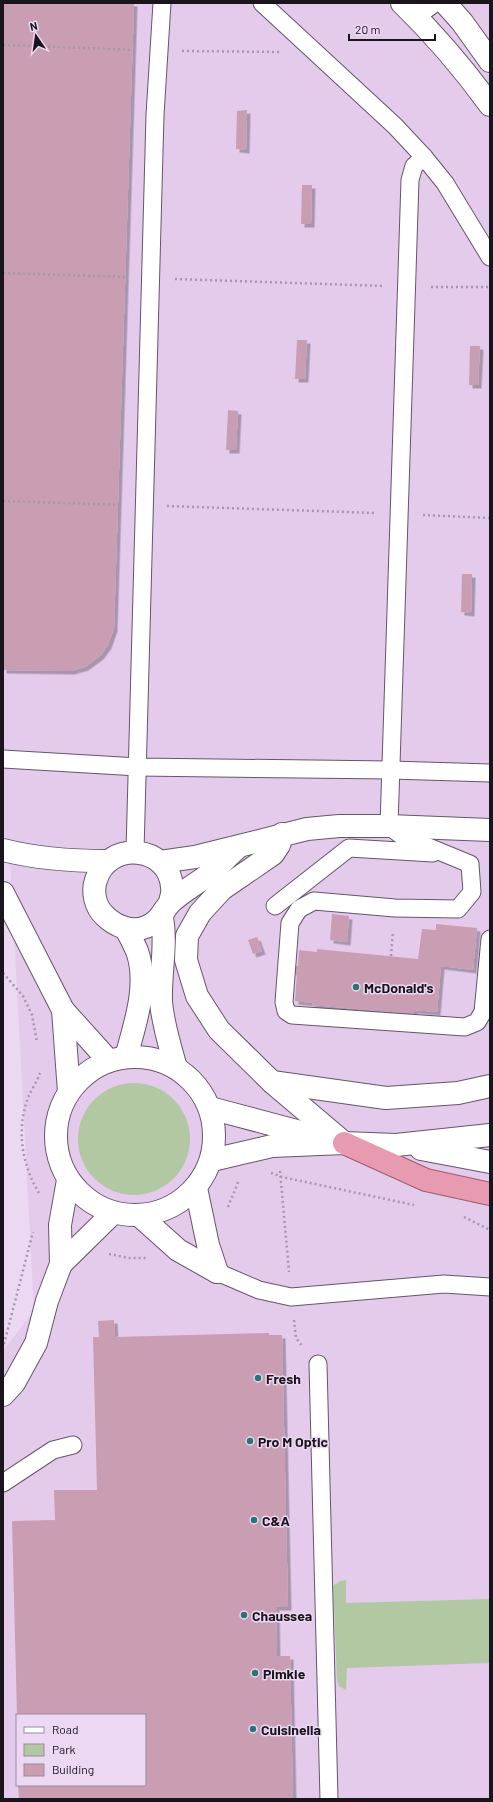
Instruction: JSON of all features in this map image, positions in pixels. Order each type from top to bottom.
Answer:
[{"type":"highway","points":[[344,1143],[426,1180],[490,1194]]},
{"type":"street","points":[[445,3],[462,22],[490,61]]},
{"type":"street","points":[[409,10],[440,40],[464,69],[490,106]]},
{"type":"street","points":[[160,862],[196,857],[237,848],[282,834],[307,829],[340,826],[389,826],[490,830]]},
{"type":"street","points":[[282,834],[279,845],[273,854],[222,889],[200,913],[187,936],[186,960],[197,996],[219,1030],[272,1082],[344,1143]]},
{"type":"street","points":[[176,1068],[164,1025],[161,1003],[161,970],[166,910],[172,888],[169,873],[160,862],[148,854],[135,851],[120,853],[107,861],[98,872],[94,886],[95,901],[102,914],[113,924],[126,929],[146,927],[166,910],[209,874],[237,848]]},
{"type":"street","points":[[3,850],[27,856],[62,861],[107,861]]},
{"type":"street","points":[[3,893],[63,1010],[118,1059]]},
{"type":"street","points":[[118,1059],[135,1026],[142,987],[137,952],[126,929]]},
{"type":"street","points":[[63,1010],[69,1092]]},
{"type":"street","points":[[152,1058],[176,1068],[197,1085],[210,1108],[215,1134],[212,1160],[206,1175],[196,1188],[180,1202],[161,1212],[140,1216],[112,1213],[95,1206],[80,1194],[68,1180],[58,1159],[55,1136],[58,1113],[69,1092],[86,1073],[118,1059],[152,1058]]},
{"type":"street","points":[[272,1082],[386,1098],[458,1093],[490,1086]]},
{"type":"street","points":[[210,1108],[344,1143]]},
{"type":"street","points":[[396,1145],[490,1135]]},
{"type":"street","points":[[212,1160],[272,1146],[344,1143],[396,1145],[490,1162]]},
{"type":"street","points":[[61,1264],[60,1225],[68,1180]]},
{"type":"street","points":[[196,1188],[208,1246],[217,1272]]},
{"type":"street","points":[[3,1395],[14,1383],[36,1343],[47,1301],[61,1264],[81,1242],[112,1213]]},
{"type":"street","points":[[140,1216],[178,1250],[217,1272]]},
{"type":"lane","points":[[135,851],[155,115],[162,3]]},
{"type":"lane","points":[[262,3],[395,126],[424,157],[445,183],[490,257]]},
{"type":"lane","points":[[409,10],[435,3]]},
{"type":"lane","points":[[424,157],[414,166],[411,173],[389,826],[402,836],[470,864],[472,892],[458,909],[395,908],[314,901],[299,909],[290,923],[284,1002],[286,1011],[292,1015],[465,1027],[477,1022],[483,1012],[490,939]]},
{"type":"lane","points":[[3,759],[138,767],[391,770],[490,773]]},
{"type":"lane","points":[[275,906],[349,848],[445,854]]},
{"type":"lane","points":[[217,1272],[259,1290],[291,1297],[444,1284],[490,1287]]},
{"type":"lane","points":[[318,1364],[329,1799]]},
{"type":"lane","points":[[3,1483],[52,1450],[73,1444]]},
{"type":"path","points":[[3,273],[407,286],[490,287]]},
{"type":"path","points":[[3,501],[490,518]]},
{"type":"path","points":[[3,973],[23,996],[32,1015],[38,1050]]},
{"type":"path","points":[[39,1066],[40,1074],[28,1098],[22,1125],[23,1153],[31,1179],[60,1225]]},
{"type":"path","points":[[266,1173],[419,1206]]},
{"type":"path","points":[[206,1233],[227,1209],[239,1180],[246,1178]]},
{"type":"path","points":[[456,1215],[478,1223],[490,1230]]},
{"type":"path","points":[[3,1345],[33,1231]]},
{"type":"path","points":[[81,1242],[104,1253],[129,1258],[154,1257],[178,1250]]},
{"type":"shaded area","points":[[3,3],[490,3],[490,1799],[3,1799],[3,1351],[34,1310],[9,840],[3,838]]},
{"type":"green space","points":[[134,1083],[145,1084],[155,1088],[165,1093],[173,1100],[180,1108],[185,1118],[189,1128],[189,1150],[185,1160],[180,1170],[173,1178],[165,1185],[155,1190],[145,1194],[134,1195],[123,1194],[113,1190],[103,1185],[95,1178],[88,1170],[83,1160],[79,1150],[78,1139],[79,1128],[83,1118],[88,1108],[95,1100],[103,1093],[113,1088],[123,1084]]},
{"type":"green space","points":[[346,1580],[346,1603],[490,1599],[490,1663],[347,1668],[346,1690],[339,1686],[337,1680],[333,1586],[340,1581]]},
{"type":"building","points":[[3,3],[134,3],[114,628],[108,645],[100,656],[85,667],[71,671],[3,670]]},
{"type":"building","points":[[247,110],[246,150],[236,149],[237,111]]},
{"type":"building","points":[[302,185],[312,185],[311,224],[301,224]]},
{"type":"building","points":[[297,340],[307,340],[305,379],[295,379]]},
{"type":"building","points":[[470,346],[480,346],[478,385],[469,385]]},
{"type":"building","points":[[228,410],[238,411],[236,450],[226,450]]},
{"type":"building","points":[[462,574],[472,574],[471,613],[461,612]]},
{"type":"building","points":[[332,914],[349,916],[347,942],[330,940]]},
{"type":"building","name":"McDonald's","points":[[436,924],[477,928],[473,970],[441,966],[437,1012],[414,1010],[413,1014],[312,1005],[313,1003],[295,1001],[297,973],[292,972],[292,966],[298,966],[299,950],[317,952],[317,949],[418,959],[422,929],[436,930]]},
{"type":"building","points":[[257,937],[262,951],[253,954],[248,940]]},
{"type":"building","points":[[114,1320],[115,1337],[269,1333],[269,1335],[282,1335],[288,1607],[276,1607],[277,1656],[290,1656],[293,1799],[19,1799],[18,1786],[146,1786],[146,1714],[17,1714],[12,1521],[55,1520],[54,1490],[97,1490],[93,1337],[99,1337],[98,1321]]},
{"type":"place","name":"McDonald's","points":[[356,987]]},
{"type":"place","name":"Fresh","points":[[258,1378]]},
{"type":"place","name":"Pro M Optic","points":[[250,1441]]},
{"type":"place","name":"C&A","points":[[254,1520]]},
{"type":"place","name":"Chaussea","points":[[244,1615]]},
{"type":"place","name":"Pimkie","points":[[255,1673]]},
{"type":"place","name":"Cuisinella","points":[[253,1729]]}]
